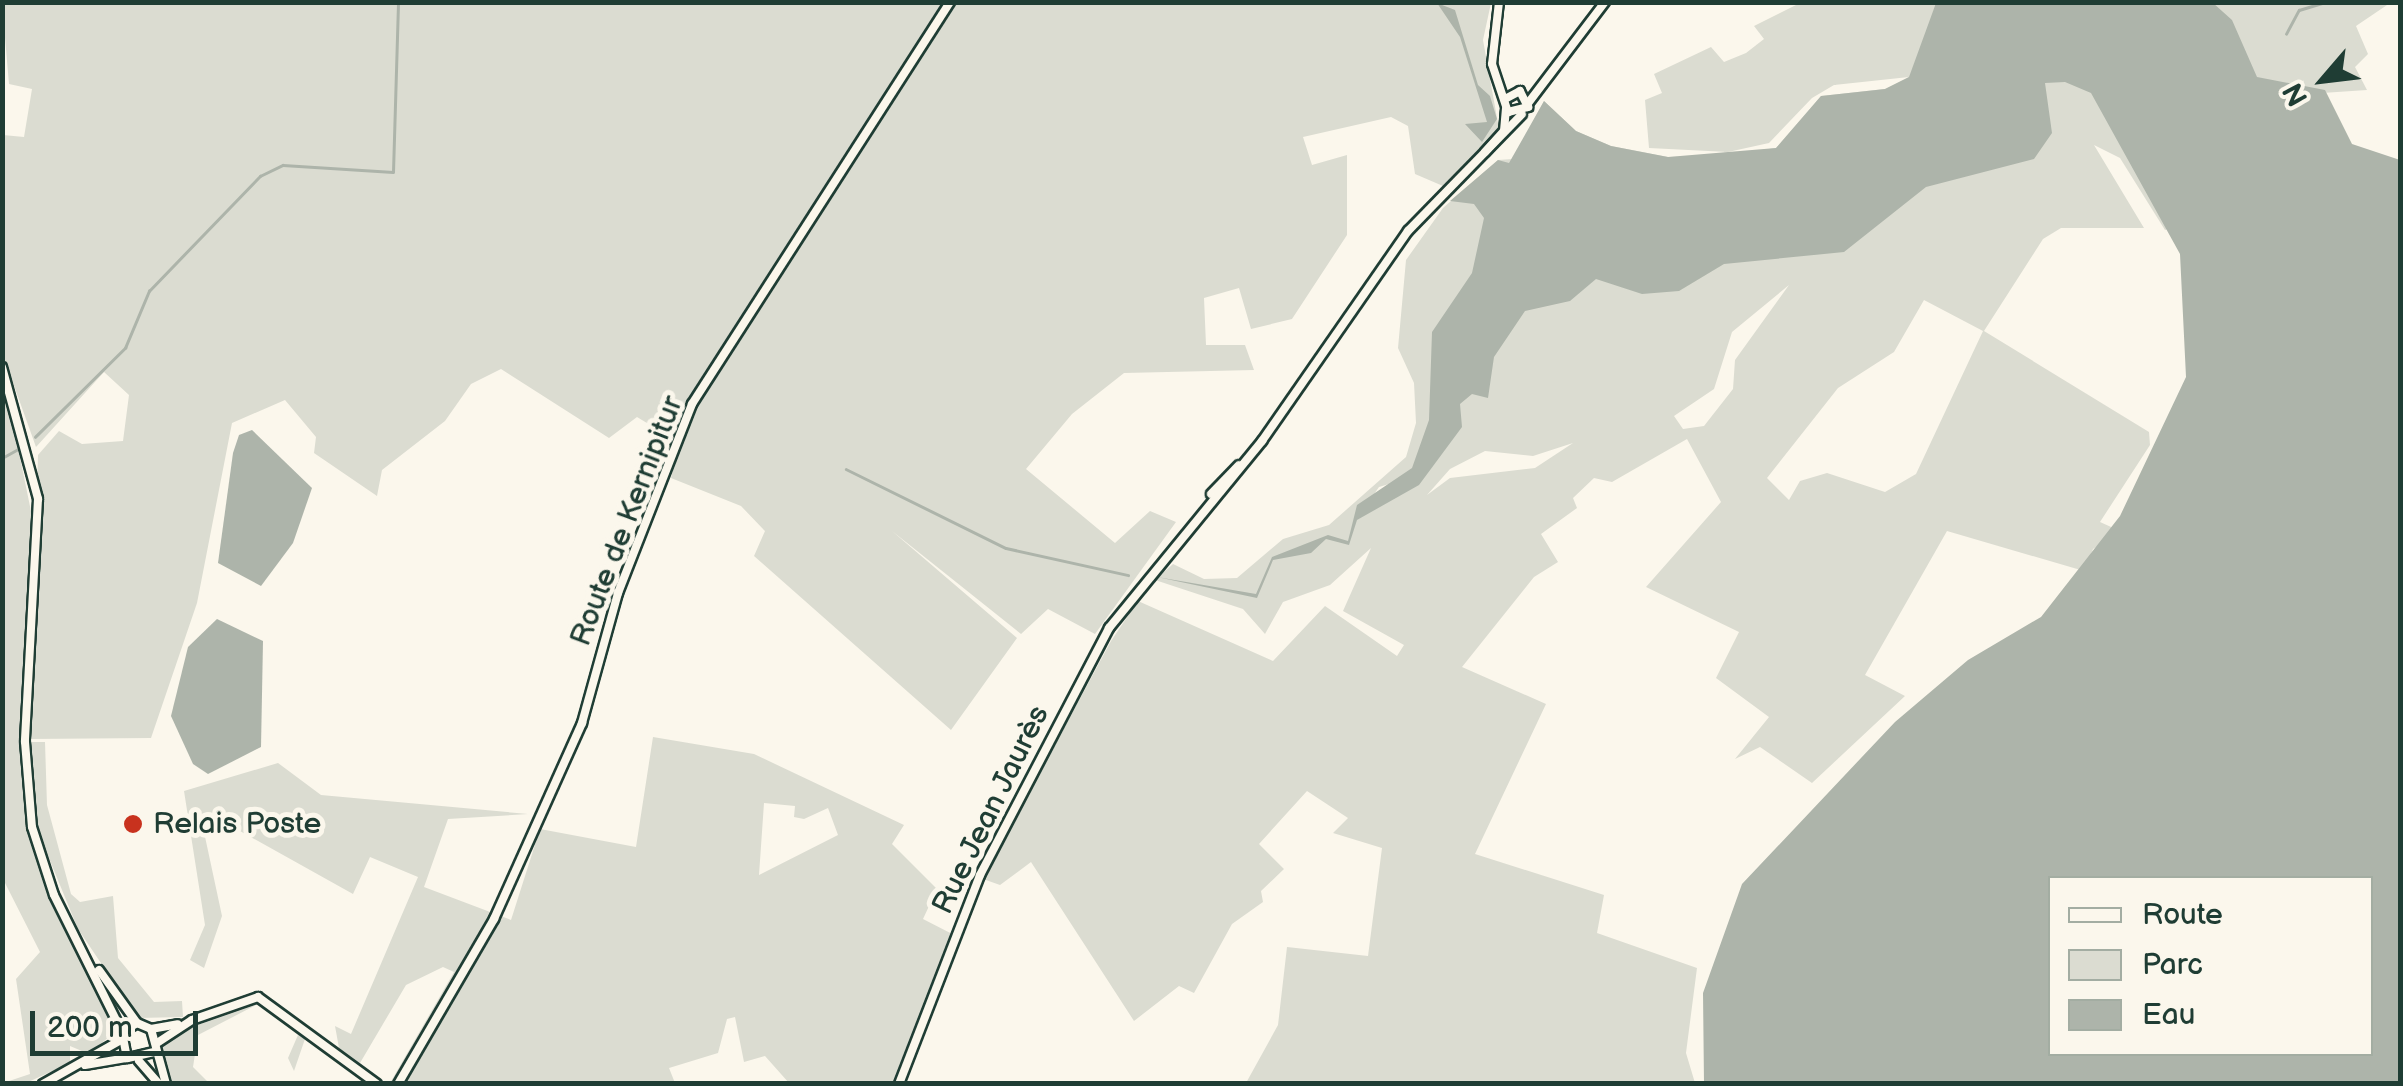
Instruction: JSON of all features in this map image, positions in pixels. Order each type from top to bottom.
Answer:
[{"type":"main road","name":"Route de Kernipitur","points":[[398,1084],[494,919],[582,723],[618,593],[692,404],[950,2]]},
{"type":"main road","points":[[1482,157],[1504,131],[1505,104],[1490,52],[1499,2]]},
{"type":"main road","points":[[1482,157],[1525,110],[1539,86],[1605,2]]},
{"type":"main road","points":[[1499,79],[1518,91],[1525,110]]},
{"type":"main road","points":[[1505,104],[1518,91],[1539,86]]},
{"type":"main road","points":[[1505,104],[1525,110]]},
{"type":"main road","name":"Rue Jean Jaurès","points":[[898,1084],[1000,833],[1085,669],[1150,570],[1258,444],[1408,231],[1482,157]]},
{"type":"main road","points":[[2,368],[38,499],[24,742],[37,846],[128,1058]]},
{"type":"main road","points":[[87,955],[137,1023],[152,1029],[192,1020],[248,998],[268,1000],[377,1084]]},
{"type":"main road","points":[[139,1061],[192,1020]]},
{"type":"main road","points":[[42,1084],[85,1064],[137,1023]]},
{"type":"main road","points":[[152,1029],[162,1084]]},
{"type":"main road","points":[[85,1064],[128,1058],[139,1061],[162,1084]]},
{"type":"green space","points":[[1802,2],[1988,3],[1940,93],[1936,120],[1866,130],[1815,170],[1724,215],[1645,222],[1621,203],[1595,217],[1556,211],[1548,215],[1543,253],[1527,260],[1490,307],[1466,313],[1454,324],[1470,356],[1440,382],[1448,426],[1427,437],[1412,477],[1379,487],[1365,507],[1382,490],[1416,480],[1431,440],[1453,426],[1444,383],[1475,354],[1460,322],[1495,308],[1549,254],[1553,216],[1601,221],[1619,206],[1652,232],[1750,220],[1873,141],[1944,135],[1981,54],[2023,3],[2153,2],[2189,120],[2178,163],[2215,212],[2165,230],[2120,158],[2094,145],[2144,228],[2061,228],[2043,239],[1984,331],[2149,432],[2150,445],[2100,522],[2120,531],[2093,549],[2084,571],[1947,531],[1865,675],[1905,696],[1812,783],[1760,747],[1735,759],[1769,717],[1716,678],[1739,632],[1646,587],[1721,502],[1687,439],[1612,482],[1594,478],[1573,498],[1577,508],[1541,534],[1558,562],[1534,577],[1462,667],[1546,704],[1475,854],[1604,895],[1597,933],[1697,968],[1686,1053],[1695,1083],[1246,1083],[1278,1025],[1287,947],[1368,956],[1382,848],[1333,833],[1348,818],[1307,791],[1259,844],[1284,869],[1261,891],[1263,902],[1232,924],[1194,993],[1179,986],[1134,1021],[1031,862],[1000,885],[983,879],[1111,641],[1138,601],[1273,661],[1325,606],[1397,656],[1404,645],[1343,611],[1371,548],[1330,585],[1283,602],[1265,634],[1243,609],[1155,580],[1173,564],[1204,579],[1237,578],[1283,539],[1329,525],[1406,457],[1416,423],[1414,383],[1398,348],[1406,260],[1443,208],[1498,160],[1513,159],[1544,101],[1576,131],[1611,146],[1668,157],[1718,156],[1776,148],[1821,96],[1885,89],[1909,77],[1834,85],[1812,98],[1769,143],[1728,152],[1649,148],[1645,100],[1662,93],[1654,74],[1711,47],[1724,62],[1746,53],[1764,39],[1754,26]],"holes":[[[1789,285],[1735,360],[1733,389],[1704,426],[1683,429],[1674,416],[1714,389],[1732,332]],[[1924,300],[1983,331],[1916,474],[1885,492],[1827,473],[1800,481],[1789,500],[1767,478],[1838,388],[1894,352]],[[1573,443],[1535,468],[1450,478],[1427,495],[1450,469],[1485,451],[1533,456]]]},
{"type":"green space","points":[[2,3],[1491,3],[1483,40],[1499,129],[1443,186],[1415,174],[1408,126],[1391,117],[1303,137],[1312,165],[1347,155],[1347,235],[1292,319],[1251,329],[1239,288],[1204,298],[1206,345],[1245,345],[1254,370],[1124,373],[1072,414],[1026,469],[1115,543],[1150,511],[1176,522],[1095,634],[1048,609],[1021,634],[892,531],[1017,638],[951,730],[754,556],[765,531],[741,506],[671,478],[680,443],[637,417],[609,438],[501,369],[471,384],[445,421],[382,470],[377,496],[314,453],[316,437],[285,400],[232,423],[197,603],[151,738],[30,739],[38,455],[59,431],[82,444],[123,441],[129,395],[104,372],[36,447],[3,355],[3,135],[24,137],[32,89],[9,84]]},
{"type":"green space","points":[[2176,3],[2390,3],[2356,26],[2368,54],[2355,67],[2367,90],[2322,93],[2252,201]]},
{"type":"green space","points":[[3,374],[34,526],[21,734],[26,824],[53,903],[117,1030],[89,1054],[70,1046],[70,1063],[26,1083],[3,1083],[30,1074],[16,979],[40,952],[3,879]]},
{"type":"green space","points":[[653,737],[754,754],[904,825],[892,844],[937,889],[923,919],[960,938],[906,1083],[789,1083],[765,1056],[744,1062],[735,1017],[727,1019],[718,1053],[669,1068],[675,1083],[390,1083],[454,972],[443,967],[406,985],[360,1063],[339,1048],[335,1026],[351,1034],[418,877],[370,857],[353,894],[231,826],[204,832],[222,916],[204,968],[190,960],[205,925],[184,791],[278,763],[321,795],[528,814],[448,819],[424,887],[511,920],[540,829],[636,847]],"holes":[[[764,803],[795,806],[794,817],[804,819],[828,808],[838,835],[759,875]]]},
{"type":"green space","points":[[31,742],[45,742],[47,805],[71,894],[80,902],[113,896],[118,958],[154,1002],[182,1001],[183,1017],[138,1018],[78,929],[37,829]]},
{"type":"green space","points":[[250,1001],[263,1003],[294,1022],[306,1036],[294,1071],[288,1058],[298,1035],[260,1003],[198,1035],[193,1067],[209,1083],[172,1083],[162,1048],[170,1038]]},
{"type":"water","points":[[1437,3],[1455,10],[1478,85],[1490,96],[1497,119],[1482,142],[1465,124],[1487,122],[1460,37]]},
{"type":"water","points":[[1936,3],[2213,3],[2232,20],[2257,77],[2325,90],[2352,144],[2400,160],[2400,1083],[1704,1083],[1703,993],[1742,884],[1895,722],[1968,660],[2041,617],[2120,516],[2186,377],[2180,254],[2091,93],[2065,82],[2045,83],[2052,133],[2034,159],[1926,187],[1844,252],[1724,264],[1679,291],[1642,294],[1596,279],[1570,301],[1525,311],[1494,357],[1488,398],[1472,394],[1460,404],[1462,427],[1419,485],[1357,520],[1349,545],[1326,539],[1311,553],[1273,560],[1257,598],[1157,577],[1256,594],[1272,557],[1328,535],[1348,541],[1357,505],[1412,468],[1429,420],[1432,332],[1472,273],[1484,218],[1474,204],[1450,201],[1498,160],[1509,163],[1544,101],[1576,131],[1611,146],[1668,157],[1776,148],[1821,96],[1885,89],[1909,77]]},
{"type":"water","points":[[252,430],[312,488],[293,543],[261,586],[218,563],[233,453],[239,435]]},
{"type":"water","points":[[217,619],[263,641],[261,747],[208,774],[193,764],[171,716],[188,647]]},
{"type":"waterway","points":[[35,437],[125,348],[149,291],[260,176],[283,165],[393,172],[398,2]]},
{"type":"waterway","points":[[2286,34],[2299,10],[2325,2]]},
{"type":"waterway","points":[[2,458],[20,448]]},
{"type":"waterway","points":[[846,469],[1006,548],[1128,575]]},
{"type":"place","name":"Relais Poste","points":[[133,824]]}]
